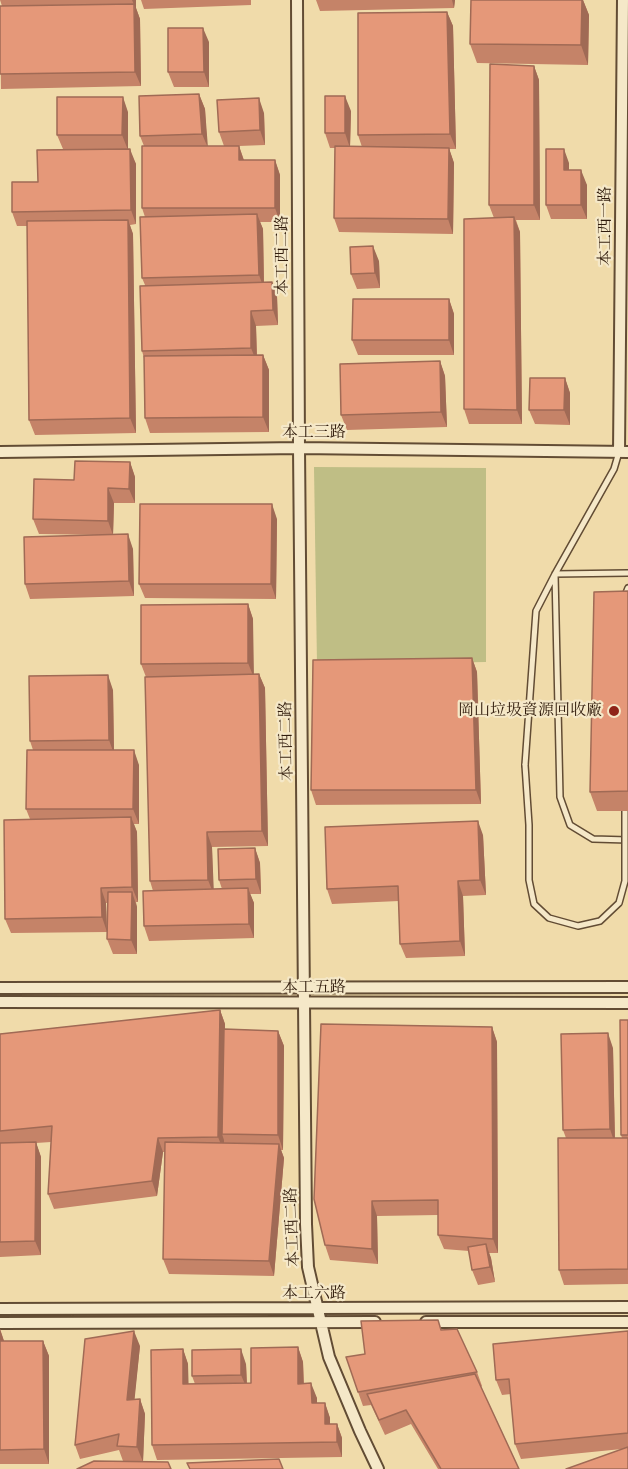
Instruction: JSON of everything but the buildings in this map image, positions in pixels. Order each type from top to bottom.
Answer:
[{"type":"street","name":"本工西二路","points":[[297,0],[299,448],[308,1267],[329,1357],[378,1469]]},
{"type":"street","name":"本工西一路","points":[[623,0],[624,452]]},
{"type":"street","name":"本工三路","points":[[0,452],[299,448],[624,452]]},
{"type":"street","name":"本工五路","points":[[0,988],[628,987]]},
{"type":"street","name":"本工五路","points":[[0,1002],[628,1003]]},
{"type":"street","name":"本工六路","points":[[0,1310],[628,1307]]},
{"type":"street","name":"本工六路","points":[[0,1323],[380,1322]]},
{"type":"street","points":[[416,1322],[628,1322]]},
{"type":"lane","points":[[624,452],[536,611],[525,765],[529,825],[529,880],[534,904],[549,918],[578,926],[600,921],[619,903],[625,881],[625,811]]},
{"type":"lane","points":[[555,574],[628,573]]},
{"type":"lane","points":[[555,574],[560,797],[570,825],[593,838],[628,840]]},
{"type":"lane","points":[[622,603],[628,588]]},
{"type":"shaded area","points":[[314,467],[486,468],[486,662],[317,665]]},
{"type":"place","name":"岡山垃圾資源回收廠","points":[[614,711]]}]
